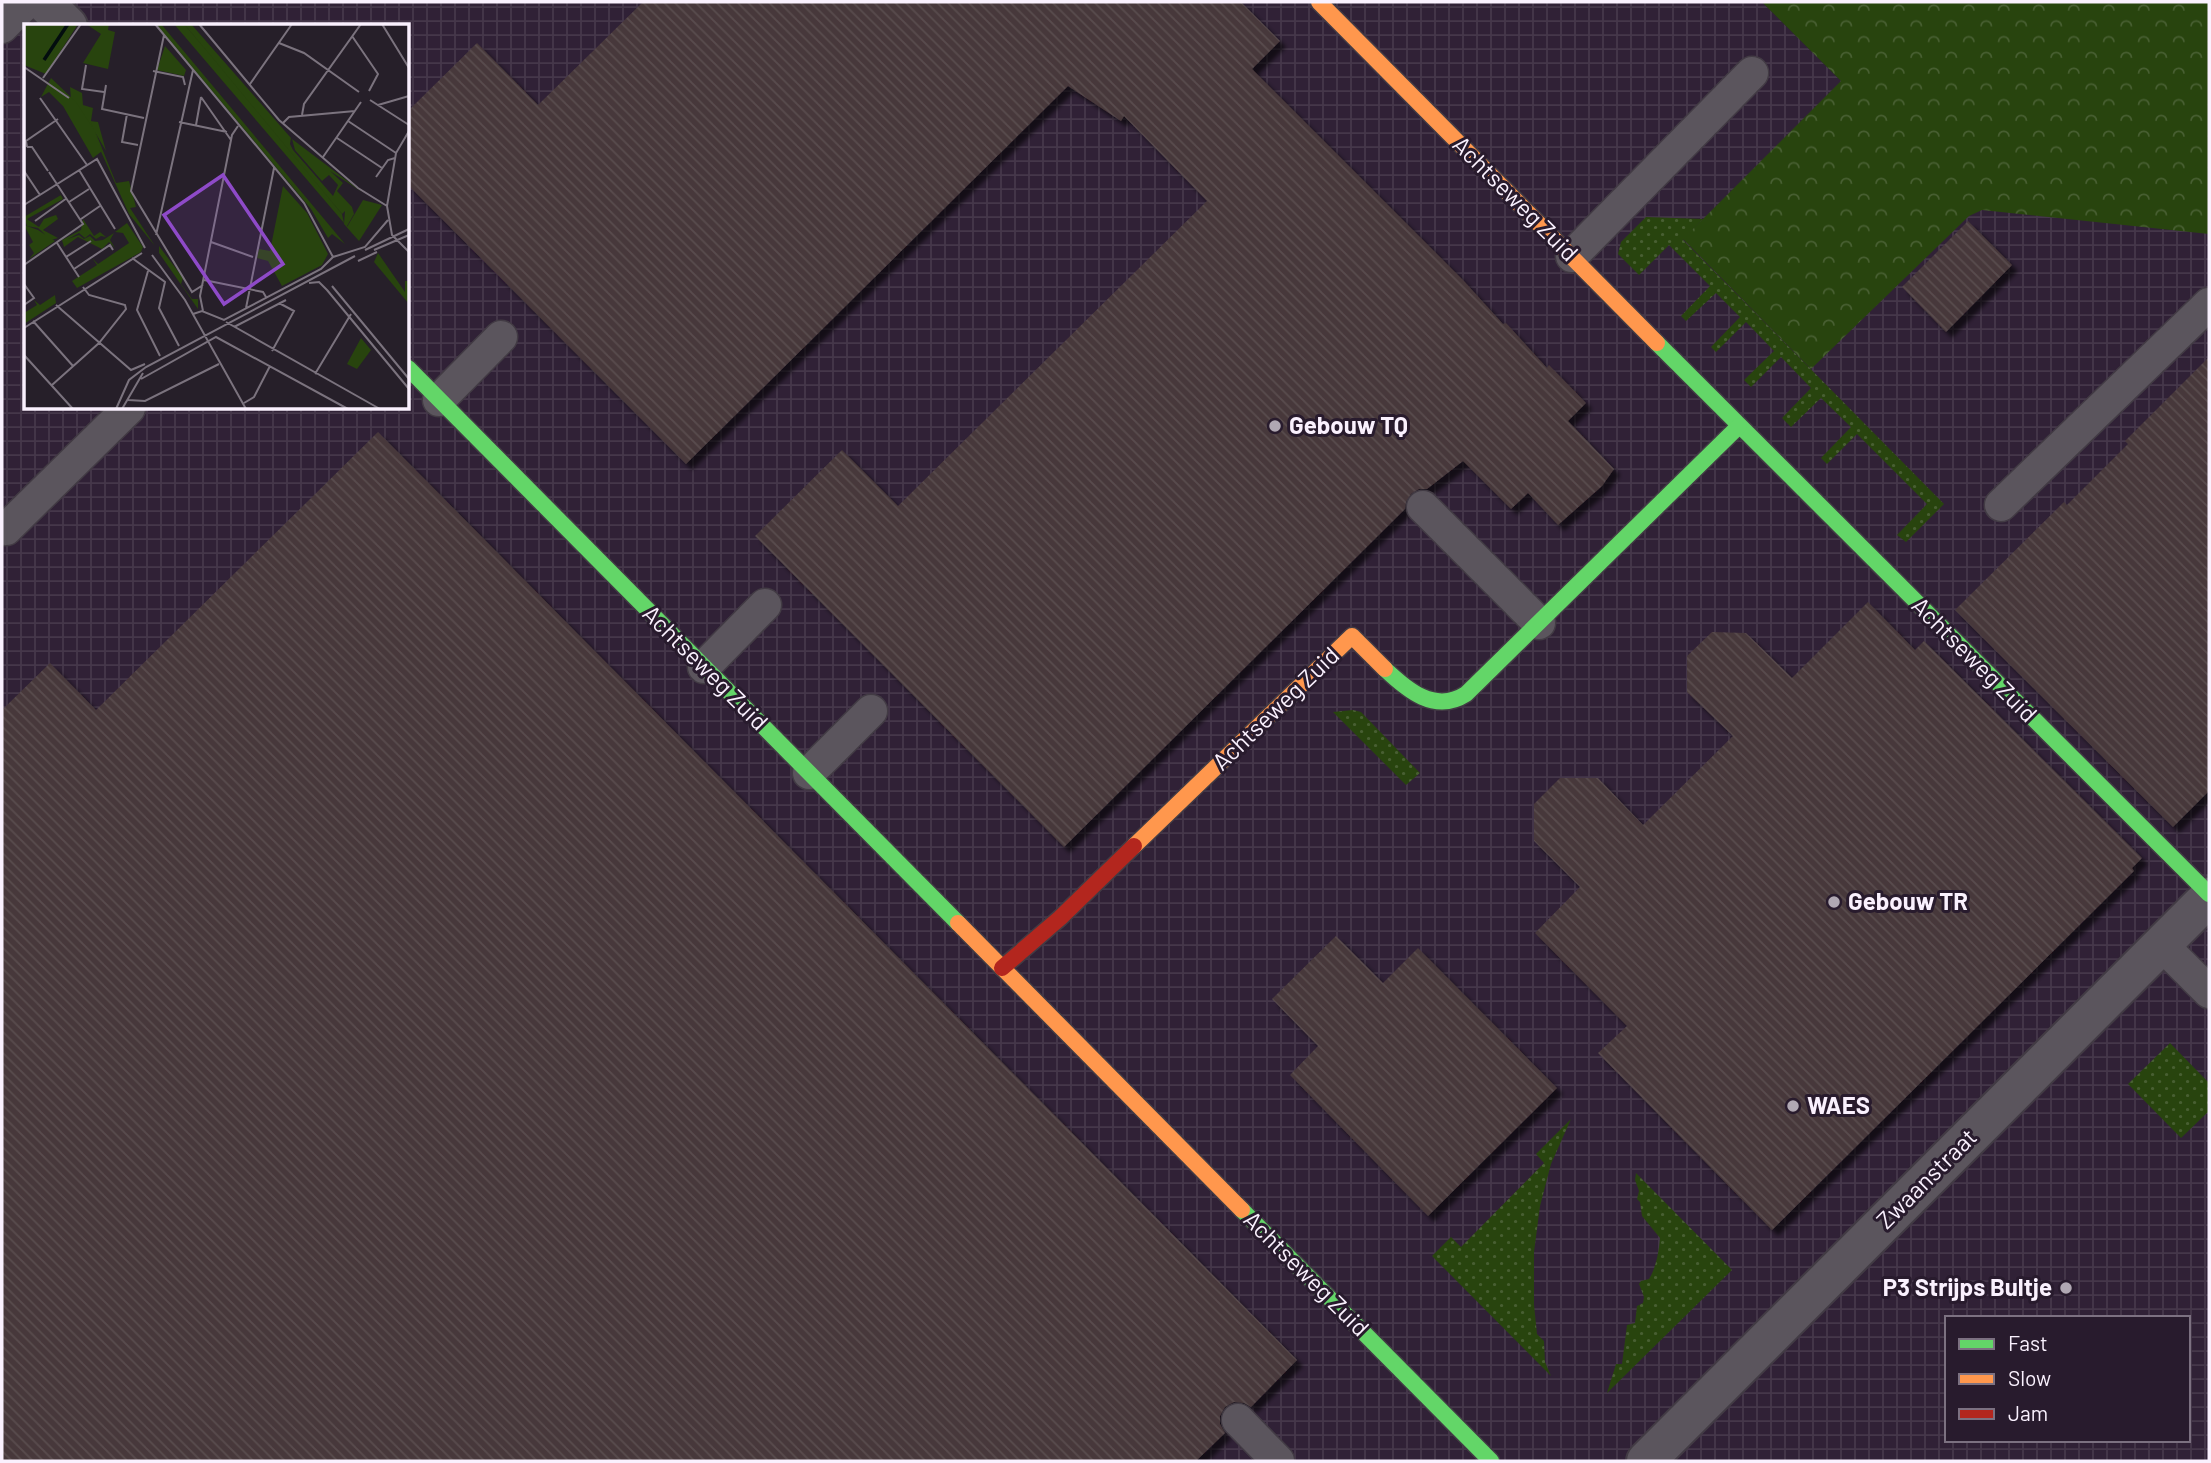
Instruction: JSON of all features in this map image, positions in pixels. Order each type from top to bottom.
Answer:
[{"type":"street","points":[[44,2],[66,24]]},
{"type":"street","name":"Achtseweg Zuid","points":[[1320,2],[2209,896]]},
{"type":"street","name":"Achtseweg Zuid","points":[[410,370],[1491,1461]]},
{"type":"street","name":"Achtseweg Zuid","points":[[1002,968],[1060,918],[1352,636],[1407,689],[1426,701],[1441,704],[1453,702],[1474,688],[1688,474],[1740,426]]},
{"type":"street","name":"Zwaanstraat","points":[[1646,1461],[2209,896]]},
{"type":"lane","points":[[2,27],[27,2]]},
{"type":"lane","points":[[1572,256],[1752,74]]},
{"type":"lane","points":[[2001,505],[2209,304]]},
{"type":"lane","points":[[439,400],[501,337]]},
{"type":"lane","points":[[2,525],[5,529],[127,410]]},
{"type":"lane","points":[[1423,507],[1539,623]]},
{"type":"lane","points":[[704,667],[765,604]]},
{"type":"lane","points":[[809,774],[870,711]]},
{"type":"lane","points":[[2161,944],[2209,992]]},
{"type":"lane","points":[[1238,1420],[1278,1461]]},
{"type":"shaded area","points":[[2,2],[1762,2],[1841,81],[2209,231],[2209,1461],[2,1461]]},
{"type":"green space","points":[[1762,2],[2209,2],[2209,234],[1982,210],[1969,216],[1811,369],[1683,239],[1841,81]]},
{"type":"green space","points":[[1646,217],[1703,219],[1683,240],[1944,504],[1906,542],[1897,535],[1927,504],[1857,434],[1827,464],[1821,458],[1851,427],[1821,398],[1791,427],[1782,418],[1811,388],[1781,357],[1751,387],[1744,380],[1774,351],[1746,322],[1716,352],[1711,347],[1740,317],[1716,293],[1686,321],[1681,316],[1710,286],[1669,245],[1639,275],[1618,254],[1621,242]]},
{"type":"green space","points":[[1333,712],[1361,712],[1420,773],[1406,785]]},
{"type":"green space","points":[[2170,1043],[2209,1083],[2209,1111],[2181,1138],[2128,1084]]},
{"type":"green space","points":[[1571,1119],[1551,1164],[1540,1206],[1534,1252],[1537,1334],[1544,1341],[1545,1362],[1551,1376],[1432,1256],[1451,1237],[1461,1247],[1544,1163],[1536,1154]]},
{"type":"green space","points":[[1636,1173],[1732,1270],[1607,1393],[1616,1364],[1622,1364],[1627,1325],[1635,1323],[1637,1306],[1643,1303],[1644,1297],[1639,1284],[1649,1279],[1659,1248],[1660,1238],[1642,1216],[1637,1199],[1639,1191],[1635,1180]]},
{"type":"building","name":"Gebouw TQ","points":[[643,2],[1241,2],[1280,41],[1252,69],[1463,280],[1503,324],[1506,323],[1547,368],[1549,365],[1586,403],[1568,421],[1614,469],[1602,486],[1558,525],[1528,493],[1511,509],[1463,461],[1427,489],[1419,489],[1411,494],[1405,509],[1064,847],[755,536],[842,450],[898,506],[1207,201],[1124,116],[1121,121],[1068,86],[686,464],[410,187],[410,109],[477,43],[538,105]]},
{"type":"building","points":[[1968,221],[2012,265],[1946,332],[1902,287]]},
{"type":"building","points":[[2209,357],[2209,791],[2173,827],[1955,610],[2064,502],[2067,505],[2128,444],[2125,441]]},
{"type":"building","points":[[378,432],[1297,1360],[1251,1407],[1234,1402],[1225,1407],[1220,1416],[1220,1424],[1225,1433],[1196,1461],[2,1461],[2,710],[50,663],[96,710]]},
{"type":"building","name":"Gebouw TR","points":[[1868,602],[1915,650],[1924,641],[2142,858],[2132,868],[2134,871],[1772,1230],[1598,1053],[1627,1026],[1535,933],[1580,887],[1534,841],[1534,804],[1560,778],[1598,778],[1643,825],[1733,736],[1687,692],[1687,656],[1712,632],[1746,633],[1792,678]]},
{"type":"building","points":[[1336,936],[1383,983],[1418,948],[1557,1088],[1428,1216],[1290,1075],[1318,1046],[1272,999]]},
{"type":"traffic: fast","points":[[1657,343],[2209,894]]},
{"type":"traffic: fast","points":[[410,370],[958,923]]},
{"type":"traffic: fast","points":[[1385,669],[1422,697],[1443,701],[1455,700],[1466,694],[1739,426]]},
{"type":"traffic: fast","points":[[1242,1210],[1491,1461]]},
{"type":"traffic: slow","points":[[1319,2],[1657,343]]},
{"type":"traffic: slow","points":[[1134,846],[1352,636],[1385,669]]},
{"type":"traffic: slow","points":[[958,923],[1242,1210]]},
{"type":"traffic: jam","points":[[1002,968],[1060,918],[1134,846]]},
{"type":"place","name":"Gebouw TQ","points":[[1275,426]]},
{"type":"place","name":"Gebouw TR","points":[[1834,902]]},
{"type":"place","name":"WAES","points":[[1793,1106]]},
{"type":"place","name":"P3 Strijps Bultje","points":[[2066,1288]]}]
